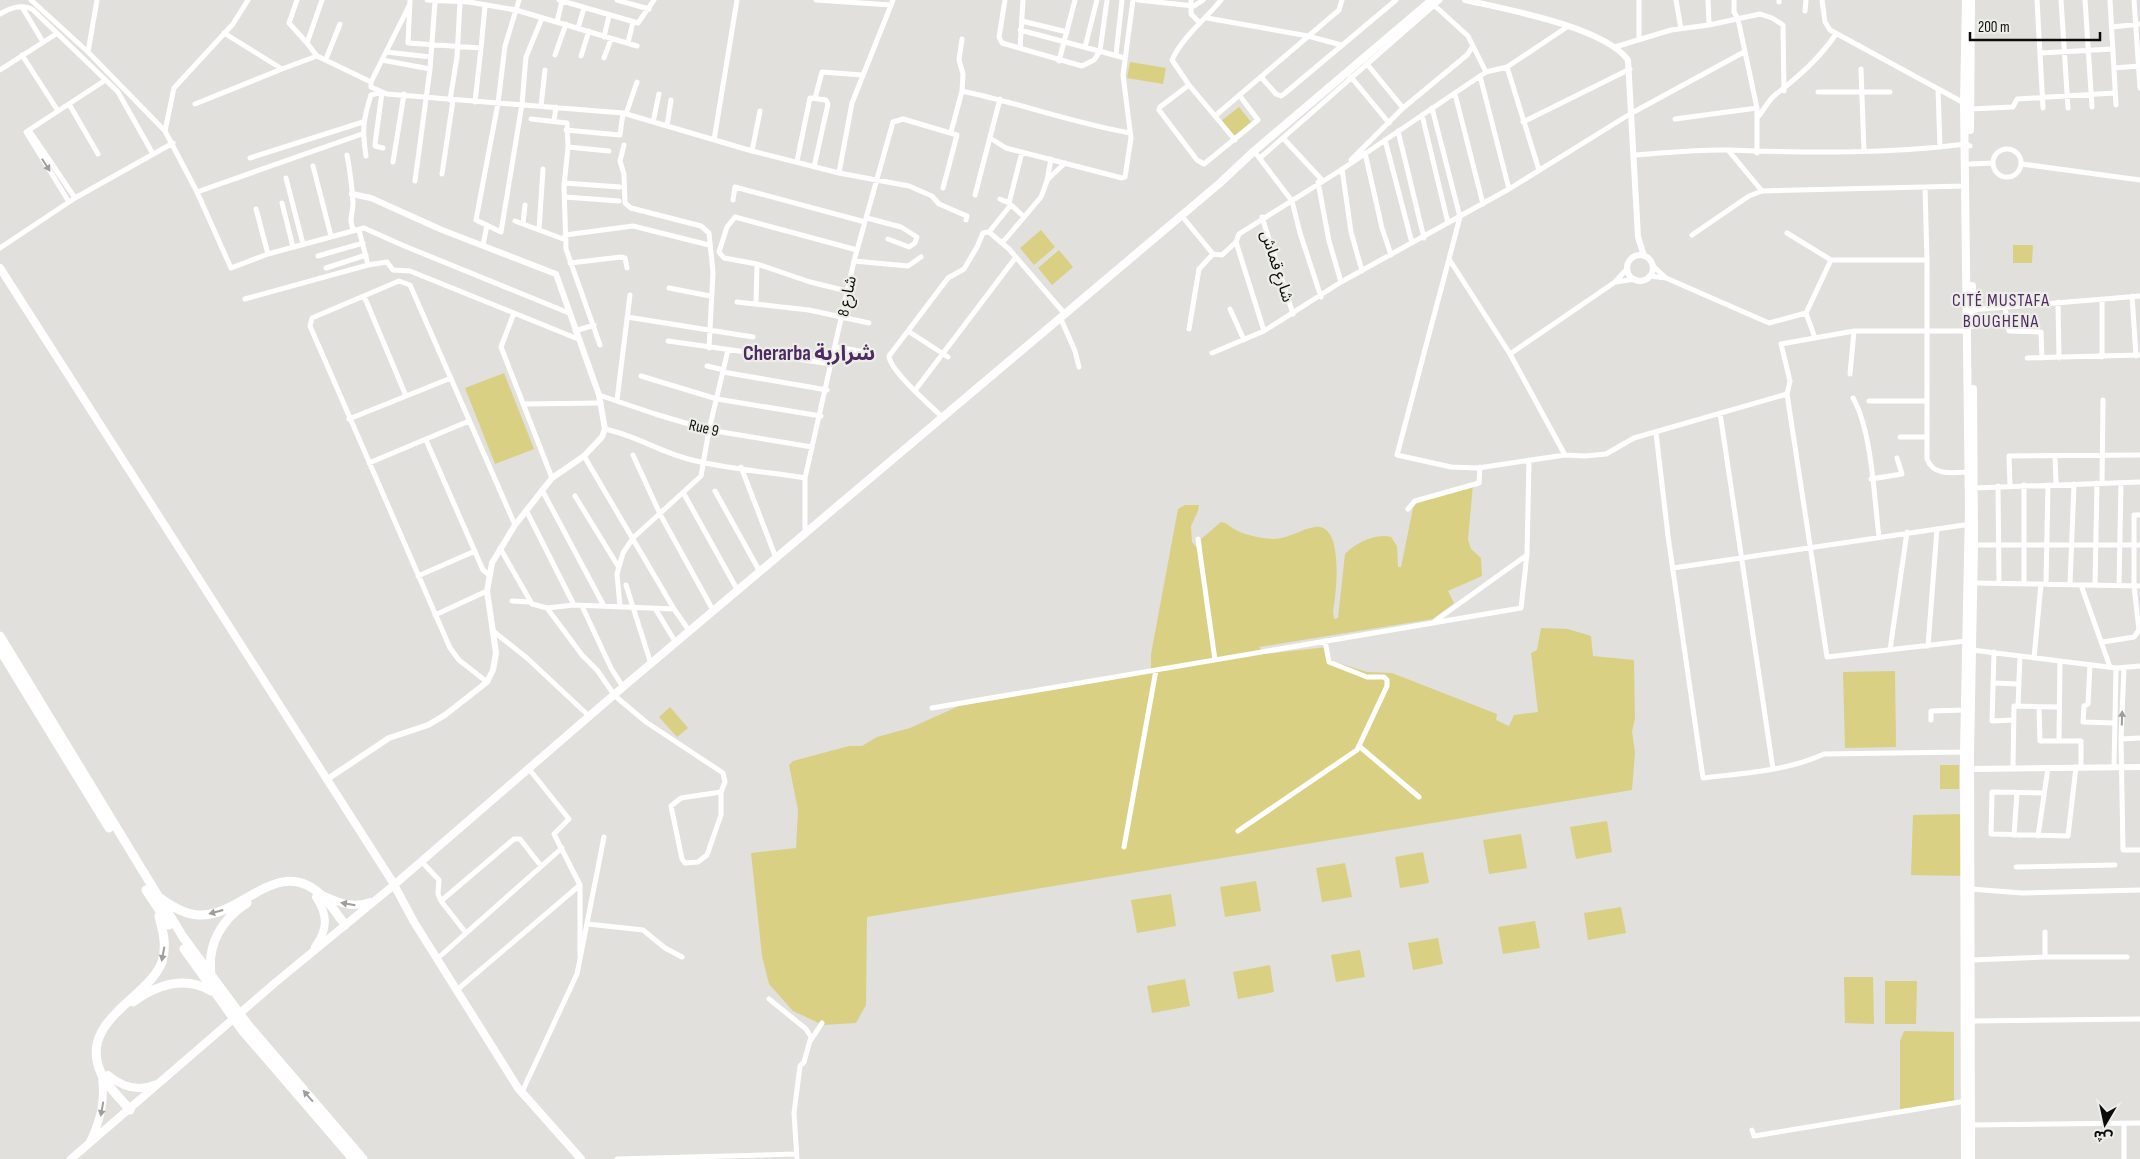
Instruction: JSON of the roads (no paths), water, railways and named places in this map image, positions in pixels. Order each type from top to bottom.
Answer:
[{"type":"highway","points":[[0,636],[156,894],[211,976],[248,1025],[363,1159]]},
{"type":"highway","points":[[0,650],[156,907],[215,994],[261,1054],[353,1159]]},
{"type":"highway","points":[[156,894],[177,908],[198,915],[224,911],[258,890],[286,882],[307,885],[319,896],[343,926]]},
{"type":"highway","points":[[211,976],[211,949],[216,935],[224,923],[241,907],[260,895],[276,889],[293,887],[319,896]]},
{"type":"highway","points":[[130,1109],[105,1075],[98,1050],[105,1027],[112,1017],[147,983],[162,962],[165,948],[163,931],[156,907]]},
{"type":"highway","points":[[105,1075],[102,1059],[104,1042],[117,1018],[136,1000],[164,986],[179,983],[194,984],[215,994]]},
{"type":"main road","points":[[1966,0],[1964,103],[1970,164],[1968,472],[1974,545],[1972,650],[1967,752],[1966,1101],[1971,1159]]},
{"type":"main road","points":[[1965,1159],[1969,1125],[1972,1021],[1971,769],[1967,752],[1965,710],[1966,641],[1974,488],[1966,186],[1970,109],[1971,0]]},
{"type":"main road","points":[[71,1159],[343,926],[394,885],[615,696],[623,687],[738,592],[1254,152],[1433,3]]},
{"type":"main road","points":[[0,268],[394,885],[522,1092],[581,1159]]},
{"type":"main road","points":[[319,896],[351,905],[374,901]]},
{"type":"main road","points":[[309,956],[323,936],[326,923],[319,896]]},
{"type":"main road","points":[[89,1143],[102,1111],[105,1075],[124,1086],[134,1088],[143,1088],[161,1082]]},
{"type":"street","points":[[31,0],[88,52],[165,131],[173,143],[197,192],[231,268],[268,254],[364,228],[569,313]]},
{"type":"street","points":[[88,52],[97,0]]},
{"type":"street","points":[[165,131],[174,88],[224,33],[248,0]]},
{"type":"street","points":[[297,0],[290,23],[317,56],[371,82]]},
{"type":"street","points":[[307,43],[322,0]]},
{"type":"street","points":[[427,0],[435,2],[446,0],[469,1],[485,6],[493,3],[637,46]]},
{"type":"street","points":[[519,0],[505,46],[498,103],[476,220],[501,232],[522,104],[526,56],[542,18]]},
{"type":"street","points":[[557,22],[560,0],[633,22],[642,21],[654,0]]},
{"type":"street","points":[[617,0],[649,9]]},
{"type":"street","points":[[714,140],[737,0]]},
{"type":"street","points":[[819,0],[892,3],[852,103],[839,173]]},
{"type":"street","points":[[1004,0],[999,37],[1002,44],[1082,66],[1094,60],[1100,51],[1107,0]]},
{"type":"street","points":[[1020,48],[1023,0]]},
{"type":"street","points":[[1059,61],[1075,0]]},
{"type":"street","points":[[1085,47],[1097,0]]},
{"type":"street","points":[[1116,56],[1122,0]]},
{"type":"street","points":[[990,138],[1006,148],[1122,178],[1126,175],[1130,133],[1122,75],[1133,0]]},
{"type":"street","points":[[1138,0],[1191,3],[1198,6],[1203,0]]},
{"type":"street","points":[[1221,0],[1207,18],[1199,22],[1172,60],[1189,85],[1235,140]]},
{"type":"street","points":[[1215,116],[1262,78],[1339,10],[1342,0]]},
{"type":"street","points":[[1262,78],[1276,94],[1281,96],[1396,0]]},
{"type":"street","points":[[1260,158],[1433,3],[1440,0]]},
{"type":"street","points":[[1464,0],[1567,27],[1615,46],[1628,60],[1638,238],[1644,256],[1666,278]]},
{"type":"street","points":[[1639,0],[1639,39]]},
{"type":"street","points":[[1676,0],[1681,29]]},
{"type":"street","points":[[1708,0],[1709,25]]},
{"type":"street","points":[[1734,0],[1734,12],[1738,19],[1757,108],[1757,153]]},
{"type":"street","points":[[1805,11],[1806,0]]},
{"type":"street","points":[[1822,0],[1825,22],[1830,30],[1964,103]]},
{"type":"street","points":[[2037,0],[2043,108]]},
{"type":"street","points":[[2060,0],[2068,108]]},
{"type":"street","points":[[2085,0],[2092,106]]},
{"type":"street","points":[[2110,0],[2116,105]]},
{"type":"street","points":[[2134,0],[2138,25],[2140,88]]},
{"type":"street","points":[[411,1],[408,43],[481,48]]},
{"type":"street","points":[[382,93],[371,87],[371,82],[411,1]]},
{"type":"street","points":[[416,181],[428,98],[435,2]]},
{"type":"street","points":[[442,174],[452,100],[460,2]]},
{"type":"street","points":[[1191,3],[1192,14],[1199,22]]},
{"type":"street","points":[[1433,3],[1468,36],[1486,72]]},
{"type":"street","points":[[475,102],[485,6]]},
{"type":"street","points":[[22,7],[42,42]]},
{"type":"street","points":[[0,14],[9,9],[22,7],[32,9],[104,81],[118,92],[129,107],[154,154]]},
{"type":"street","points":[[578,28],[584,8]]},
{"type":"street","points":[[1615,46],[1681,29],[1760,14],[1772,18],[1783,25],[1784,91]]},
{"type":"street","points":[[604,36],[609,16]]},
{"type":"street","points":[[1207,18],[1308,36],[1341,45]]},
{"type":"street","points":[[1022,21],[1067,32]]},
{"type":"street","points":[[628,43],[633,22]]},
{"type":"street","points":[[326,59],[340,24]]},
{"type":"street","points":[[555,54],[566,24]]},
{"type":"street","points":[[2112,27],[2138,25]]},
{"type":"street","points":[[1181,215],[1213,254],[1222,255],[1236,242],[1239,234],[1262,217],[1292,201],[1320,181],[1340,170],[1486,72],[1507,66],[1567,27]]},
{"type":"street","points":[[1020,30],[1125,58]]},
{"type":"street","points":[[581,56],[589,31]]},
{"type":"street","points":[[224,33],[282,69]]},
{"type":"street","points":[[0,70],[56,34]]},
{"type":"street","points":[[1758,117],[1775,96],[1784,91],[1789,84],[1818,59],[1836,34]]},
{"type":"street","points":[[604,58],[611,38]]},
{"type":"street","points":[[943,188],[957,137],[951,132],[962,91],[963,74],[959,60],[962,39]]},
{"type":"street","points":[[1340,170],[1403,108],[1467,55],[1473,46]]},
{"type":"street","points":[[2041,54],[2113,49]]},
{"type":"street","points":[[386,52],[431,57]]},
{"type":"street","points":[[1212,353],[1264,331],[1321,297],[1341,282],[1510,189],[1630,114],[1744,52]]},
{"type":"street","points":[[22,55],[58,111]]},
{"type":"street","points":[[195,104],[317,56]]},
{"type":"street","points":[[382,60],[388,63],[430,69]]},
{"type":"street","points":[[1367,64],[1403,108]]},
{"type":"street","points":[[1507,66],[1539,170]]},
{"type":"street","points":[[2114,68],[2139,66]]},
{"type":"street","points":[[1523,122],[1630,69]]},
{"type":"street","points":[[542,106],[545,70]]},
{"type":"street","points":[[1861,70],[1864,151]]},
{"type":"street","points":[[815,98],[822,72],[862,75]]},
{"type":"street","points":[[1480,76],[1510,189]]},
{"type":"street","points":[[1351,77],[1389,123]]},
{"type":"street","points":[[69,202],[26,134],[26,131],[104,81]]},
{"type":"street","points":[[566,130],[620,135],[625,114],[637,82]]},
{"type":"street","points":[[1189,85],[1159,110],[1197,160],[1204,164],[1258,120],[1240,96]]},
{"type":"street","points":[[1938,89],[1940,147]]},
{"type":"street","points":[[962,91],[1000,99],[1050,115],[1130,133]]},
{"type":"street","points":[[366,156],[362,134],[363,122],[371,95],[375,92],[625,114],[752,151],[798,161],[839,173],[909,186],[932,196],[939,204],[967,216],[966,220]]},
{"type":"street","points":[[1818,92],[1890,92]]},
{"type":"street","points":[[382,93],[374,144],[383,148]]},
{"type":"street","points":[[1970,109],[2013,107],[2017,99],[2115,93]]},
{"type":"street","points":[[393,162],[404,94]]},
{"type":"street","points":[[652,122],[659,94]]},
{"type":"street","points":[[1455,94],[1483,204]]},
{"type":"street","points":[[798,161],[810,98],[828,101],[814,166]]},
{"type":"street","points":[[975,195],[1000,99]]},
{"type":"street","points":[[667,126],[671,100]]},
{"type":"street","points":[[69,104],[98,154]]},
{"type":"street","points":[[554,121],[556,107]]},
{"type":"street","points":[[1432,108],[1460,217],[1397,456],[1451,467],[1480,467],[1565,455],[1606,454],[1634,438],[1787,394]]},
{"type":"street","points":[[1675,119],[1757,108]]},
{"type":"street","points":[[752,151],[760,111]]},
{"type":"street","points":[[1422,115],[1448,223]]},
{"type":"street","points":[[531,119],[567,124],[568,147],[564,183],[565,238],[570,263],[600,345]]},
{"type":"street","name":"شارع 8","points":[[806,533],[805,478],[821,416],[846,291],[893,122],[903,119],[951,132]]},
{"type":"street","points":[[250,158],[363,122]]},
{"type":"street","points":[[29,130],[75,198]]},
{"type":"street","points":[[1398,131],[1424,238]]},
{"type":"street","points":[[197,192],[362,134]]},
{"type":"street","points":[[1283,138],[1320,181],[1329,241],[1341,282]]},
{"type":"street","points":[[1385,140],[1412,244]]},
{"type":"street","points":[[0,248],[75,198],[173,143]]},
{"type":"street","points":[[624,145],[620,161],[624,174],[625,203],[631,208],[707,229],[709,233],[712,272],[709,348]]},
{"type":"street","points":[[1634,155],[1728,150],[1757,153],[1864,151],[1968,145]]},
{"type":"street","points":[[568,147],[609,151]]},
{"type":"street","points":[[2005,149],[2019,154],[2022,164],[2015,175],[2006,177],[1996,172],[1993,163],[1996,153],[2005,149]]},
{"type":"street","points":[[1728,150],[1762,191]]},
{"type":"street","points":[[942,417],[903,378],[889,359],[891,352],[948,278],[964,268],[983,233],[989,232],[1009,205],[1022,152]]},
{"type":"street","points":[[1254,152],[1292,201],[1300,233],[1321,297]]},
{"type":"street","points":[[1365,153],[1382,228],[1391,255]]},
{"type":"street","points":[[347,155],[351,175],[353,204],[350,224],[356,230],[363,243],[368,265]]},
{"type":"street","points":[[1003,242],[1041,196],[1047,180],[1051,159]]},
{"type":"street","points":[[1047,180],[1065,163]]},
{"type":"street","points":[[1970,164],[1993,163]]},
{"type":"street","points":[[2022,164],[2140,180]]},
{"type":"street","points":[[313,166],[331,236]]},
{"type":"street","points":[[539,230],[543,169]]},
{"type":"street","points":[[1340,170],[1351,232],[1362,271]]},
{"type":"street","points":[[286,178],[303,244]]},
{"type":"street","points":[[564,183],[620,187]]},
{"type":"street","points":[[1925,186],[1927,260],[1926,401],[1929,466],[1944,473],[1968,472]]},
{"type":"street","points":[[1692,235],[1749,196],[1762,191],[1966,186]]},
{"type":"street","points":[[733,200],[735,188],[901,227],[917,237],[915,243],[908,247],[888,239]]},
{"type":"street","points":[[326,780],[389,738],[428,724],[445,715],[487,682],[495,662],[494,630],[487,591],[488,574],[500,548],[515,525],[552,478],[598,444],[605,428],[599,395],[558,277],[554,272],[400,212],[371,198],[352,194]]},
{"type":"street","points":[[565,197],[619,201]]},
{"type":"street","points":[[1000,200],[1024,217]]},
{"type":"street","points":[[282,203],[294,247]]},
{"type":"street","points":[[523,224],[525,205]]},
{"type":"street","points":[[256,209],[268,254]]},
{"type":"street","name":"شارع قماش","points":[[1262,217],[1293,314]]},
{"type":"street","points":[[846,291],[810,282],[756,264],[724,258],[719,252],[732,218],[741,218],[857,250]]},
{"type":"street","points":[[515,221],[565,238],[633,226],[709,245]]},
{"type":"street","points":[[483,245],[487,226]]},
{"type":"street","points":[[989,232],[1003,242],[1062,315],[1079,367]]},
{"type":"street","points":[[1787,233],[1831,260],[1927,260]]},
{"type":"street","points":[[1510,354],[1615,282],[1627,269],[1633,257],[1638,238]]},
{"type":"street","points":[[1236,242],[1264,331]]},
{"type":"street","points":[[318,256],[363,243]]},
{"type":"street","points":[[1189,329],[1199,269],[1213,254]]},
{"type":"street","points":[[326,268],[366,256]]},
{"type":"street","points":[[1633,257],[1644,256]]},
{"type":"street","points":[[570,263],[622,257],[625,258],[627,268]]},
{"type":"street","points":[[854,261],[908,266],[921,257]]},
{"type":"street","points":[[916,389],[942,352],[1016,257]]},
{"type":"street","points":[[1449,259],[1510,354],[1565,455]]},
{"type":"street","points":[[1816,338],[1806,313],[1831,260]]},
{"type":"street","points":[[245,299],[368,265],[387,262],[393,270],[410,271],[578,339]]},
{"type":"street","points":[[756,264],[756,303]]},
{"type":"street","points":[[1615,282],[1635,279],[1644,280],[1650,276],[1653,266]]},
{"type":"street","points":[[1627,269],[1635,279]]},
{"type":"street","points":[[405,281],[410,271]]},
{"type":"street","points":[[1650,276],[1666,278],[1770,323],[1806,313]]},
{"type":"street","points":[[487,682],[452,653],[434,615],[309,322],[314,316],[398,281],[405,281],[412,288],[515,525]]},
{"type":"street","points":[[669,288],[710,296]]},
{"type":"street","points":[[364,296],[406,396]]},
{"type":"street","points":[[617,400],[630,296]]},
{"type":"street","points":[[2027,358],[2138,355],[2132,296]]},
{"type":"street","points":[[1970,310],[2140,296]]},
{"type":"street","points":[[2102,299],[2102,357]]},
{"type":"street","points":[[737,302],[756,303],[869,323]]},
{"type":"street","points":[[2058,302],[2059,358]]},
{"type":"street","points":[[2005,308],[2009,331],[2041,332],[2042,358]]},
{"type":"street","points":[[1230,309],[1244,340]]},
{"type":"street","points":[[514,313],[501,347],[552,478]]},
{"type":"street","points":[[628,318],[753,337]]},
{"type":"street","points":[[576,331],[594,325]]},
{"type":"street","points":[[908,331],[948,357]]},
{"type":"street","points":[[1966,641],[1827,657],[1787,394],[1790,381],[1781,344],[1854,331],[1968,331]]},
{"type":"street","points":[[1850,374],[1854,331]]},
{"type":"street","points":[[668,341],[832,364]]},
{"type":"street","points":[[836,347],[871,353]]},
{"type":"street","points":[[620,606],[618,566],[633,538],[698,481],[704,463],[709,430],[728,350]]},
{"type":"street","points":[[707,366],[723,371],[826,390]]},
{"type":"street","points":[[641,376],[717,399],[821,416]]},
{"type":"street","points":[[349,419],[451,378]]},
{"type":"street","name":"Rue 9","points":[[599,395],[709,430],[812,447]]},
{"type":"street","points":[[1853,398],[1859,409],[1879,537]]},
{"type":"street","points":[[2095,585],[2095,544],[2102,455],[2103,400]]},
{"type":"street","points":[[1869,401],[1926,401]]},
{"type":"street","points":[[523,404],[601,402]]},
{"type":"street","points":[[1720,413],[1773,769]]},
{"type":"street","points":[[369,463],[470,421]]},
{"type":"street","points":[[605,428],[620,432],[664,451],[704,463],[805,478]]},
{"type":"street","points":[[1656,433],[1703,778],[1773,769],[1806,762],[1824,754],[1967,752]]},
{"type":"street","points":[[1900,437],[1927,437]]},
{"type":"street","points":[[426,440],[483,570],[488,574]]},
{"type":"street","points":[[633,455],[660,514],[714,612]]},
{"type":"street","points":[[2010,486],[2009,456],[2140,455]]},
{"type":"street","points":[[584,456],[674,609],[690,632]]},
{"type":"street","points":[[2055,456],[2056,484]]},
{"type":"street","points":[[1871,480],[1902,474],[1897,458]]},
{"type":"street","points":[[932,708],[1520,608],[1527,554],[1529,460]]},
{"type":"street","points":[[741,467],[776,558]]},
{"type":"street","points":[[1408,509],[1414,501],[1479,484],[1480,467]]},
{"type":"street","points":[[1974,488],[2140,482]]},
{"type":"street","points":[[2119,586],[2121,483]]},
{"type":"street","points":[[2070,584],[2074,484]]},
{"type":"street","points":[[2024,485],[2024,583]]},
{"type":"street","points":[[2034,658],[2048,544],[2048,485]]},
{"type":"street","points":[[1998,486],[1999,582]]},
{"type":"street","points":[[542,490],[604,606]]},
{"type":"street","points":[[715,491],[760,572]]},
{"type":"street","points":[[684,494],[738,592]]},
{"type":"street","points":[[575,496],[618,566]]},
{"type":"street","points":[[526,512],[574,605]]},
{"type":"street","points":[[2103,642],[2137,635],[2139,630],[2137,545],[2134,514],[2140,514]]},
{"type":"street","points":[[1673,568],[1740,556],[1971,524]]},
{"type":"street","points":[[1928,646],[1937,529]]},
{"type":"street","points":[[1890,650],[1907,532]]},
{"type":"street","points":[[1198,539],[1215,660]]},
{"type":"street","points":[[1974,545],[2137,545]]},
{"type":"street","points":[[500,548],[529,602]]},
{"type":"street","points":[[418,576],[475,551]]},
{"type":"street","points":[[1432,623],[1527,554]]},
{"type":"street","points":[[1973,583],[2137,586]]},
{"type":"street","points":[[626,585],[635,607],[652,664]]},
{"type":"street","points":[[2081,585],[2113,668],[2114,767]]},
{"type":"street","points":[[434,615],[487,591]]},
{"type":"street","points":[[512,601],[529,602],[547,608],[574,605],[620,606],[656,610],[674,609]]},
{"type":"street","points":[[582,606],[623,687]]},
{"type":"street","points":[[547,608],[582,655],[597,670],[615,696],[646,722],[721,770],[725,782],[721,792],[721,815],[707,854],[698,862],[686,863],[682,859],[671,806],[681,798],[721,792]]},
{"type":"street","points":[[656,610],[676,643]]},
{"type":"street","points":[[494,630],[590,717]]},
{"type":"street","points":[[1238,831],[1357,750],[1387,686],[1388,680],[1384,678],[1367,677],[1329,662],[1325,641]]},
{"type":"street","points":[[1972,650],[2113,668],[2140,666]]},
{"type":"street","points":[[1994,652],[1992,720],[2014,720]]},
{"type":"street","points":[[2018,706],[2020,656]]},
{"type":"street","points":[[2059,741],[2060,661]]},
{"type":"street","points":[[2090,665],[2088,704],[2084,706],[2083,722],[2114,722]]},
{"type":"street","points":[[2124,668],[2121,739],[2123,850],[2140,850]]},
{"type":"street","points":[[1124,847],[1156,670]]},
{"type":"street","points":[[1993,683],[2018,684]]},
{"type":"street","points":[[2013,768],[2014,706],[2058,707]]},
{"type":"street","points":[[2039,707],[2040,741],[2081,741],[2068,836],[1991,834],[1992,792],[2043,793]]},
{"type":"street","points":[[1931,720],[1931,710],[1965,710]]},
{"type":"street","points":[[2121,739],[2140,738]]},
{"type":"street","points":[[1359,746],[1419,797]]},
{"type":"street","points":[[1971,769],[2140,767]]},
{"type":"street","points":[[2038,836],[2048,768]]},
{"type":"street","points":[[529,769],[569,819],[554,834],[580,885],[580,967]]},
{"type":"street","points":[[2014,835],[2017,793]]},
{"type":"street","points":[[522,1092],[571,990],[580,967],[604,837]]},
{"type":"street","points":[[441,901],[514,840],[520,840],[542,866]]},
{"type":"street","points":[[438,958],[562,848]]},
{"type":"street","points":[[421,861],[439,880],[438,894],[441,901],[466,934]]},
{"type":"street","points":[[2016,867],[2115,866]]},
{"type":"street","points":[[458,989],[580,885]]},
{"type":"street","points":[[1971,889],[2022,893],[2140,890]]},
{"type":"street","points":[[588,924],[643,930],[666,948],[682,957]]},
{"type":"street","points":[[2045,932],[2045,957]]},
{"type":"street","points":[[1972,960],[2045,957],[2127,957]]},
{"type":"street","points":[[769,999],[806,1028],[812,1037],[811,1040]]},
{"type":"street","points":[[1972,1021],[2140,1019]]},
{"type":"street","points":[[617,1159],[797,1157],[794,1113],[798,1078],[811,1040],[822,1023]]},
{"type":"street","points":[[1752,1130],[1754,1136],[1966,1101]]},
{"type":"street","points":[[1969,1125],[2140,1123]]},
{"type":"street","points":[[2124,1124],[2124,1159]]},
{"type":"district","name":"CITÉ MUSTAFA BOUGHENA","points":[[2001,310]]},
{"type":"district","name":"Cherarba شراربة","points":[[809,353]]}]
